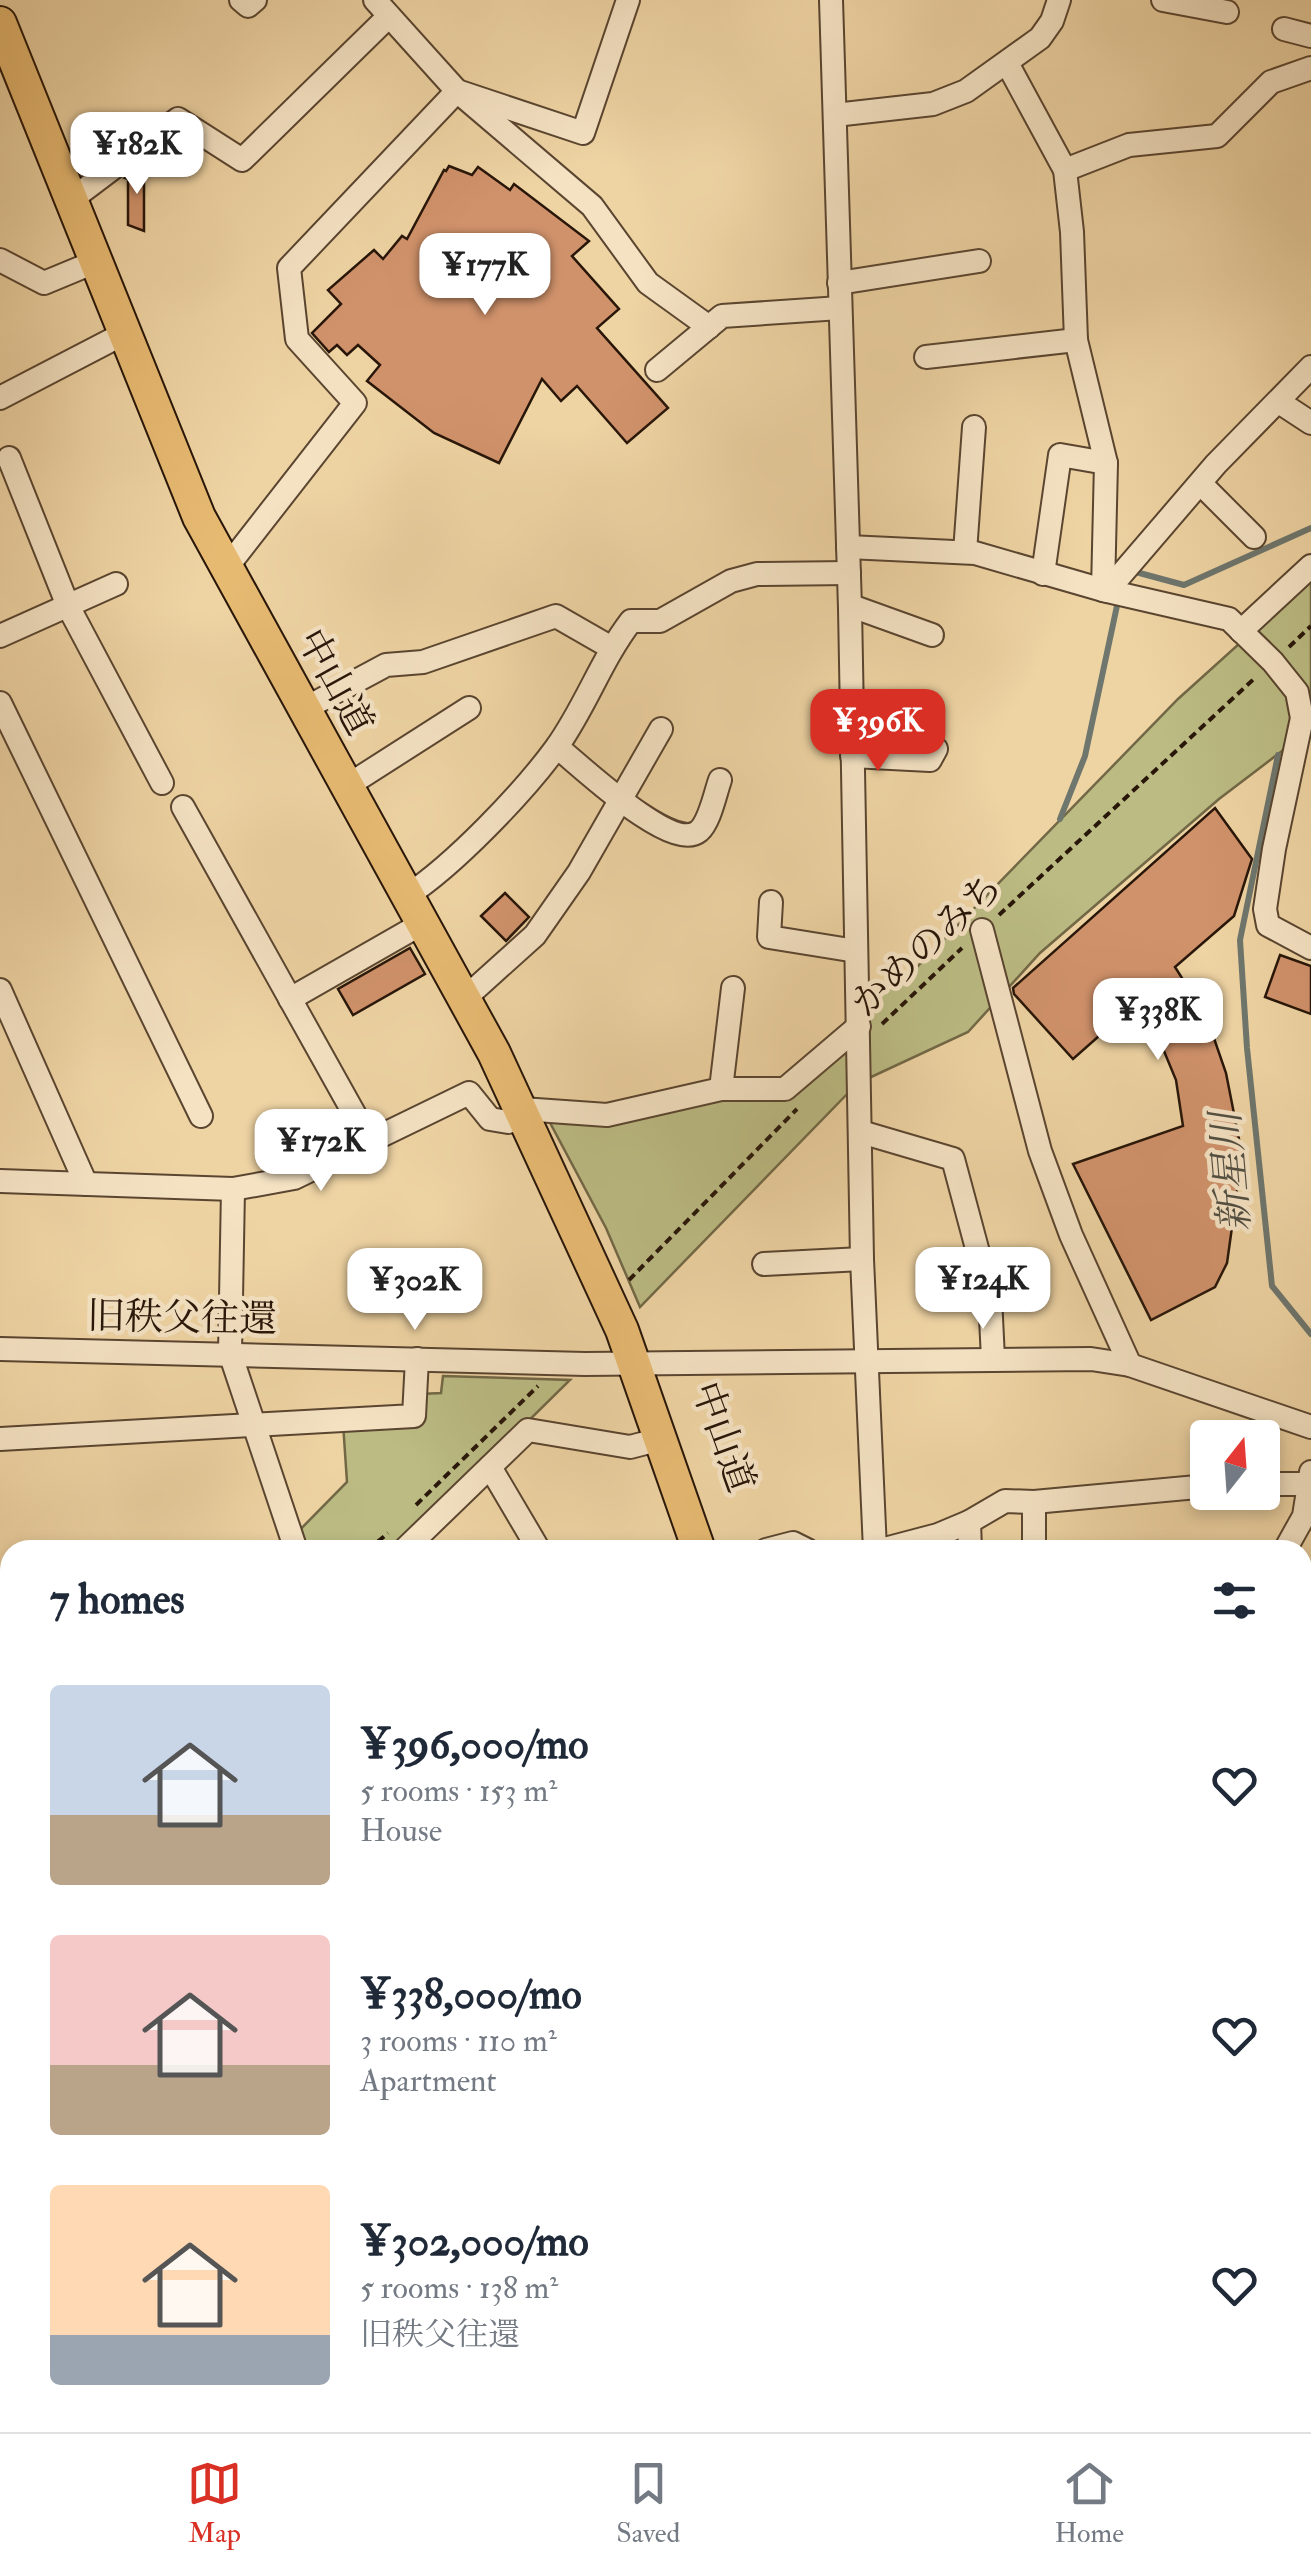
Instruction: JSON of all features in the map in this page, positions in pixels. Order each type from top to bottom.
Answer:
[{"type":"highway","name":"中山道","points":[[0,23],[200,517],[523,1112],[636,1364],[696,1540]]},
{"type":"highway","name":"中山道","points":[[636,1364],[663,1383],[718,1540]]},
{"type":"street","points":[[241,0],[248,6],[255,0]]},
{"type":"street","points":[[458,91],[583,133],[628,0]]},
{"type":"street","points":[[831,0],[850,608],[862,1259],[877,1540]]},
{"type":"street","points":[[835,115],[933,104],[966,91],[1040,38],[1052,21],[1059,0]]},
{"type":"street","points":[[1163,0],[1227,12]]},
{"type":"street","points":[[72,199],[178,119],[242,160],[382,8],[458,91],[592,206],[648,282],[708,327]]},
{"type":"street","points":[[1284,29],[1311,36]]},
{"type":"street","points":[[1007,62],[1065,170],[1076,340],[1106,463],[1113,592]]},
{"type":"street","points":[[1065,170],[1129,144],[1217,136],[1271,82],[1311,68]]},
{"type":"street","points":[[227,567],[355,404],[297,338],[289,268],[458,91]]},
{"type":"street","points":[[0,260],[44,282],[97,261]]},
{"type":"street","points":[[839,283],[979,260]]},
{"type":"street","points":[[657,370],[722,316],[840,308]]},
{"type":"street","points":[[0,398],[125,333]]},
{"type":"street","points":[[926,357],[1076,340]]},
{"type":"street","points":[[1113,592],[1216,464],[1311,367]]},
{"type":"street","points":[[1278,402],[1311,423]]},
{"type":"street","points":[[965,552],[974,428]]},
{"type":"street","points":[[1043,574],[1060,454],[1106,463]]},
{"type":"street","points":[[8,469],[68,606],[162,783]]},
{"type":"street","points":[[1201,484],[1254,537]]},
{"type":"street","points":[[848,547],[965,552],[1228,619],[1273,662],[1296,692],[1302,718],[1278,825],[1265,909],[1268,925],[1311,948]]},
{"type":"street","points":[[1241,631],[1311,566]]},
{"type":"street","points":[[290,999],[415,909],[557,747],[610,647],[631,620],[660,621],[757,574],[849,573]]},
{"type":"street","points":[[0,636],[116,584]]},
{"type":"street","points":[[850,608],[932,634]]},
{"type":"street","points":[[304,708],[386,665],[422,662],[556,616],[610,647]]},
{"type":"street","points":[[0,703],[201,1116]]},
{"type":"street","points":[[346,786],[469,708]]},
{"type":"street","points":[[464,999],[535,935],[579,872],[662,730]]},
{"type":"street","points":[[557,747],[622,802],[679,834],[694,834],[702,828],[720,780]]},
{"type":"street","points":[[852,756],[930,760],[936,749]]},
{"type":"street","points":[[183,807],[370,1142]]},
{"type":"street","points":[[771,902],[769,937],[856,951]]},
{"type":"street","points":[[982,930],[1040,1151],[1072,1235],[1130,1365]]},
{"type":"street","points":[[721,1089],[733,988]]},
{"type":"street","points":[[0,990],[86,1184]]},
{"type":"street","points":[[0,1180],[232,1189],[294,1178],[469,1093],[490,1120],[508,1122],[523,1112],[607,1115],[721,1089],[786,1089],[860,1035]]},
{"type":"street","points":[[861,1132],[953,1159],[990,1297],[993,1359]]},
{"type":"street","points":[[232,1189],[230,1353],[293,1540]]},
{"type":"street","points":[[764,1264],[862,1259]]},
{"type":"street","name":"旧秩父往還","points":[[0,1349],[636,1364],[1090,1359],[1130,1365],[1311,1427]]},
{"type":"street","points":[[0,1439],[414,1416],[417,1359]]},
{"type":"street","points":[[414,1540],[528,1430],[630,1446],[661,1439]]},
{"type":"street","points":[[490,1467],[533,1540]]},
{"type":"street","points":[[1280,1482],[1310,1478],[1304,1516],[1291,1540]]},
{"type":"street","points":[[918,1540],[969,1522],[1004,1501],[1034,1502],[1190,1488]]},
{"type":"street","points":[[1034,1502],[1034,1540]]},
{"type":"street","points":[[969,1522],[970,1540]]},
{"type":"path","name":"かめのみち","points":[[860,1035],[982,930],[1311,626]]},
{"type":"path","points":[[623,1287],[804,1102]]},
{"type":"green space","points":[[1311,579],[1311,729],[1219,799],[1040,953],[968,1032],[869,1078],[865,1004],[915,969],[1178,699]]},
{"type":"green space","points":[[860,1032],[851,1090],[640,1307],[606,1228],[547,1117],[715,1100],[782,1099]]},
{"type":"green space","points":[[443,1376],[570,1380],[407,1540],[290,1540],[347,1482],[343,1423],[419,1419],[420,1394],[441,1393]]},
{"type":"building","points":[[146,162],[155,167],[144,172],[144,231],[128,225],[125,178]]},
{"type":"building","points":[[449,166],[472,175],[478,167],[510,190],[514,184],[589,241],[572,256],[619,309],[597,328],[668,408],[627,443],[577,386],[561,401],[542,379],[499,463],[434,433],[367,381],[380,365],[358,345],[347,355],[337,345],[329,352],[312,333],[341,304],[328,290],[374,250],[383,259],[402,236],[407,239]]},
{"type":"building","points":[[1215,808],[1252,859],[1234,916],[1175,967],[1207,1018],[1226,1073],[1239,1139],[1239,1177],[1227,1263],[1215,1287],[1151,1320],[1073,1164],[1183,1126],[1176,1080],[1142,998],[1073,1059],[1014,994],[1013,988]]},
{"type":"building","points":[[505,893],[529,917],[506,941],[481,916]]},
{"type":"building","points":[[410,948],[425,974],[353,1015],[338,989]]},
{"type":"building","points":[[1280,955],[1311,966],[1311,1014],[1265,997]]},
{"type":"waterway","name":"新星川","points":[[1132,571],[1184,585],[1311,528]]},
{"type":"waterway","name":"新星川","points":[[1060,819],[1085,756],[1118,601]]},
{"type":"waterway","name":"新星川","points":[[1278,755],[1240,940],[1272,1286],[1311,1334]]}]
